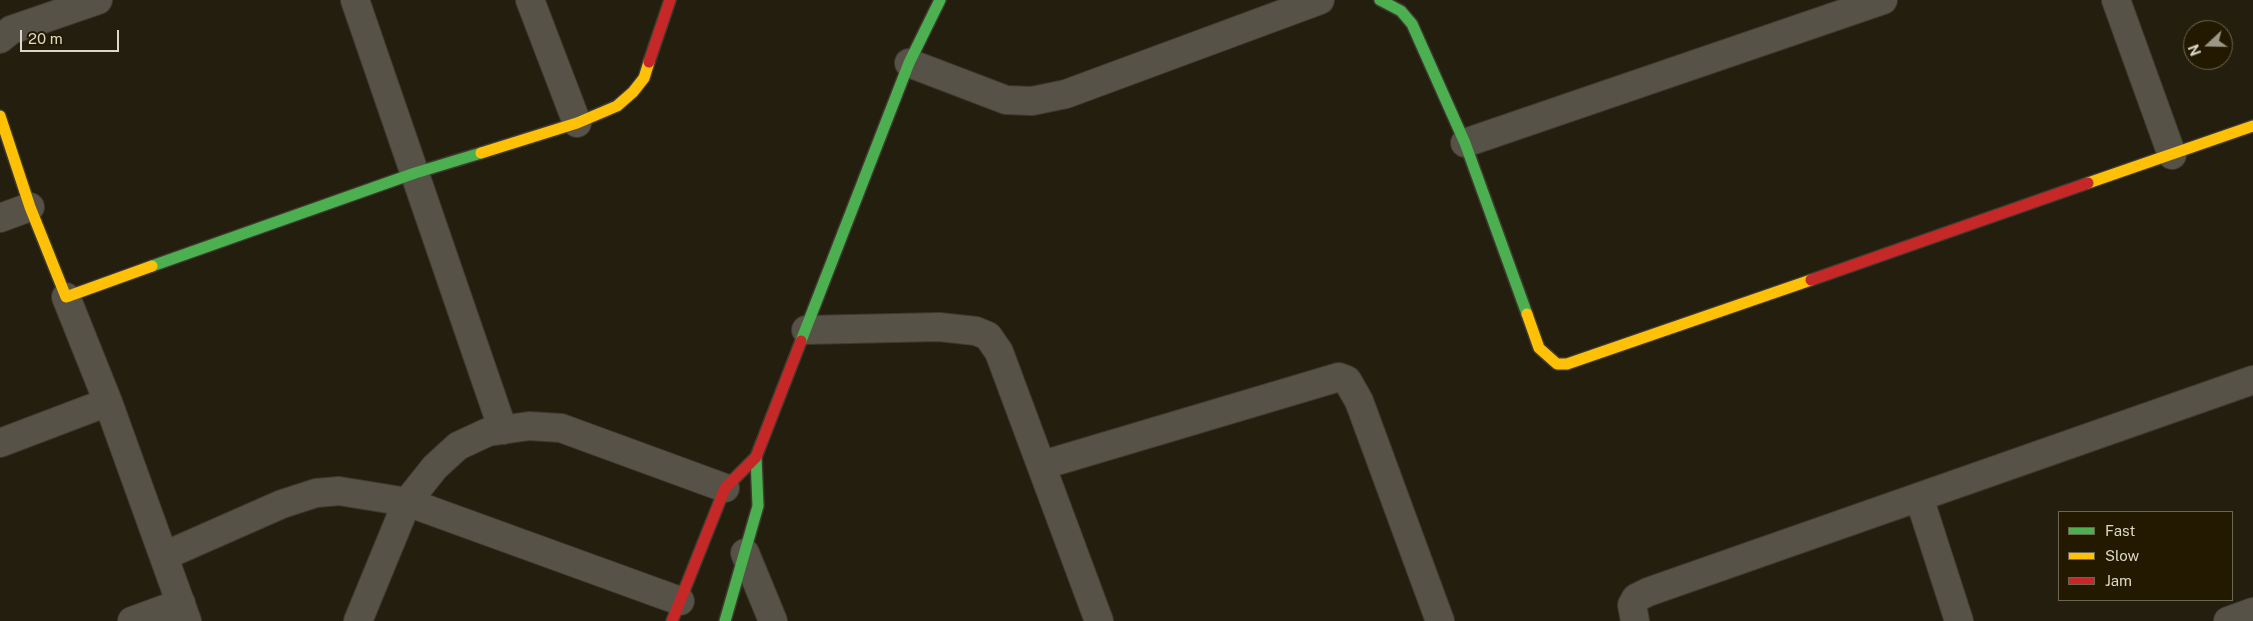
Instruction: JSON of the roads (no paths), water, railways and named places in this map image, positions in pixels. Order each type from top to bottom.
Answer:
[{"type":"street","points":[[0,39],[11,30],[98,0]]},
{"type":"street","points":[[355,0],[503,430]]},
{"type":"street","points":[[530,0],[577,123]]},
{"type":"street","points":[[66,297],[415,173],[577,123],[617,106],[633,92],[644,78],[670,0]]},
{"type":"street","points":[[164,556],[282,504],[316,493],[339,490],[407,502],[676,611],[725,488],[756,457],[909,64],[940,0]]},
{"type":"street","points":[[909,64],[1006,100],[1032,101],[1066,94],[1320,0]]},
{"type":"street","points":[[1380,0],[1401,11],[1412,24],[1465,143],[1539,348],[1556,364],[1568,364],[2253,126]]},
{"type":"street","points":[[1465,143],[1883,0]]},
{"type":"street","points":[[2116,0],[2172,155]]},
{"type":"street","points":[[0,116],[30,208],[108,402],[184,612],[132,621]]},
{"type":"street","points":[[0,218],[30,208]]},
{"type":"street","points":[[806,330],[939,327],[976,331],[988,336],[999,352],[1043,465],[1099,621]]},
{"type":"street","points":[[1043,465],[1339,377],[1347,380],[1360,401],[1440,621]]},
{"type":"street","points":[[1635,621],[1632,605],[1636,598],[1648,592],[2253,380]]},
{"type":"street","points":[[0,443],[108,402]]},
{"type":"street","points":[[358,621],[407,502],[435,467],[458,446],[488,432],[529,426],[561,428],[725,488]]},
{"type":"street","points":[[725,621],[758,506],[756,457]]},
{"type":"street","points":[[1919,497],[1959,621]]},
{"type":"street","points":[[745,553],[772,621]]},
{"type":"street","points":[[2228,621],[2253,612]]}]
